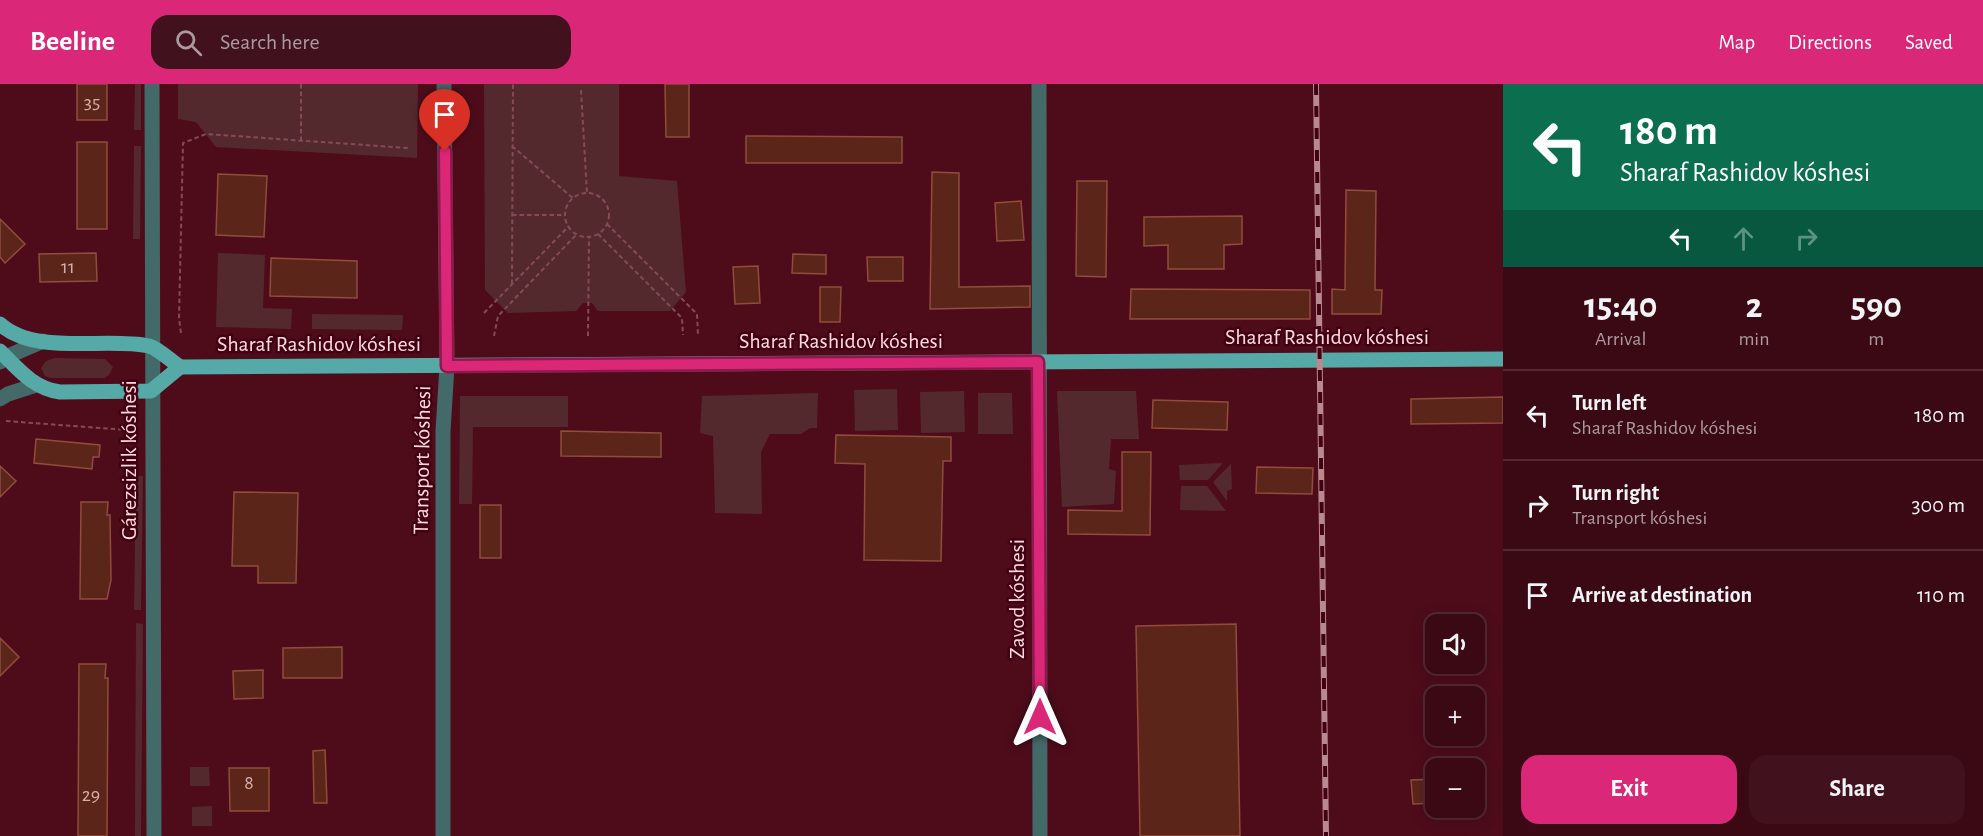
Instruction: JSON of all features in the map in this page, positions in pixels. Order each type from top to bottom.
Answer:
[{"type":"main road","points":[[1,325],[17,336],[43,341],[152,347],[180,367],[151,391],[60,392],[48,391],[36,385],[2,356]]},
{"type":"main road","name":"Sharaf Rashidov kóshesi","points":[[180,367],[1503,359]]},
{"type":"street","name":"Gárezsizlik kóshesi","points":[[152,84],[151,391],[154,836]]},
{"type":"street","name":"Transport kóshesi","points":[[443,836],[443,431],[447,366],[444,84]]},
{"type":"street","name":"Zavod kóshesi","points":[[1039,84],[1040,836]]},
{"type":"street","points":[[2,356],[43,341]]},
{"type":"street","points":[[0,399],[8,393],[36,385]]},
{"type":"path","points":[[301,84],[301,141]]},
{"type":"path","points":[[512,284],[513,84]]},
{"type":"path","points":[[581,90],[587,194]]},
{"type":"path","points":[[181,333],[179,318],[183,142],[206,135],[408,148]]},
{"type":"path","points":[[511,145],[574,199]]},
{"type":"path","points":[[587,194],[597,196],[607,206],[607,224],[598,234],[589,237],[577,234],[569,226],[566,215],[568,206],[574,199],[587,194]]},
{"type":"path","points":[[512,215],[566,215]]},
{"type":"path","points":[[607,224],[697,314],[698,335]]},
{"type":"path","points":[[484,313],[569,226]]},
{"type":"path","points":[[494,336],[498,316],[577,234]]},
{"type":"path","points":[[598,234],[682,318],[683,335]]},
{"type":"path","points":[[588,336],[589,237]]},
{"type":"path","points":[[6,421],[127,430]]},
{"type":"shaded area","points":[[135,84],[141,84],[141,130],[134,130]]},
{"type":"shaded area","points":[[178,84],[418,84],[417,158],[216,147],[196,122],[178,119]]},
{"type":"shaded area","points":[[484,84],[619,84],[619,176],[677,181],[686,292],[670,311],[598,311],[592,303],[583,303],[576,311],[508,313],[485,290]]},
{"type":"shaded area","points":[[134,146],[141,146],[140,239],[133,239]]},
{"type":"shaded area","points":[[218,253],[265,255],[263,308],[292,309],[291,329],[216,327]]},
{"type":"shaded area","points":[[312,314],[403,315],[402,330],[312,329]]},
{"type":"shaded area","points":[[55,358],[105,359],[113,367],[109,375],[104,378],[45,376],[41,368],[46,361]]},
{"type":"shaded area","points":[[897,389],[898,430],[855,431],[854,390]]},
{"type":"shaded area","points":[[964,391],[965,432],[921,433],[920,392]]},
{"type":"shaded area","points":[[1057,391],[1136,391],[1139,439],[1111,439],[1109,469],[1116,471],[1114,504],[1062,507]]},
{"type":"shaded area","points":[[818,393],[817,428],[810,428],[801,434],[770,434],[761,452],[762,514],[715,513],[713,436],[700,433],[702,396]]},
{"type":"shaded area","points":[[978,393],[1012,393],[1013,434],[978,434]]},
{"type":"shaded area","points":[[460,396],[568,396],[568,427],[473,427],[472,504],[459,504]]},
{"type":"shaded area","points":[[1223,463],[1208,480],[1180,480],[1179,465]]},
{"type":"shaded area","points":[[1231,464],[1232,489],[1227,491],[1227,501],[1213,482]]},
{"type":"shaded area","points":[[136,476],[143,476],[141,610],[134,610]]},
{"type":"shaded area","points":[[1181,486],[1207,486],[1226,511],[1180,510]]},
{"type":"shaded area","points":[[136,623],[143,624],[141,836],[135,836]]},
{"type":"shaded area","points":[[190,767],[209,767],[210,786],[190,786]]},
{"type":"shaded area","points":[[212,806],[212,826],[192,826],[192,807]]},
{"type":"building","points":[[77,84],[107,84],[107,120],[77,120]]},
{"type":"building","points":[[665,84],[689,84],[689,137],[666,137]]},
{"type":"building","points":[[746,136],[902,137],[902,163],[746,163]]},
{"type":"building","points":[[77,142],[107,142],[107,229],[77,229]]},
{"type":"building","points":[[932,172],[959,173],[959,287],[1030,286],[1030,307],[930,309]]},
{"type":"building","points":[[218,174],[267,176],[264,237],[216,235]]},
{"type":"building","points":[[1077,181],[1107,181],[1106,277],[1076,276]]},
{"type":"building","points":[[1346,190],[1376,191],[1375,290],[1382,290],[1381,314],[1332,314],[1332,289],[1345,290]]},
{"type":"building","points":[[1021,201],[1024,240],[997,241],[995,203]]},
{"type":"building","points":[[1242,216],[1242,244],[1224,245],[1224,269],[1168,269],[1168,245],[1144,246],[1144,217]]},
{"type":"building","points":[[0,219],[25,244],[5,263],[0,257]]},
{"type":"building","points":[[96,253],[97,281],[40,282],[39,254]]},
{"type":"building","points":[[793,254],[826,255],[826,274],[792,273]]},
{"type":"building","points":[[867,257],[903,257],[903,281],[868,281]]},
{"type":"building","points":[[271,258],[357,261],[357,298],[270,296]]},
{"type":"building","points":[[758,266],[760,303],[735,304],[733,267]]},
{"type":"building","points":[[820,287],[841,287],[840,322],[820,322]]},
{"type":"building","points":[[1131,289],[1310,290],[1310,319],[1130,319]]},
{"type":"building","points":[[1503,397],[1503,423],[1411,424],[1411,399]]},
{"type":"building","points":[[1153,400],[1228,402],[1227,430],[1152,428]]},
{"type":"building","points":[[561,431],[661,433],[661,457],[561,456]]},
{"type":"building","points":[[836,435],[951,437],[951,461],[943,461],[941,561],[864,560],[865,464],[835,463]]},
{"type":"building","points":[[36,439],[100,445],[99,457],[93,457],[92,469],[34,463]]},
{"type":"building","points":[[1122,452],[1151,452],[1150,535],[1068,534],[1068,510],[1122,511]]},
{"type":"building","points":[[0,466],[16,481],[0,497]]},
{"type":"building","points":[[1257,467],[1313,468],[1312,494],[1256,493]]},
{"type":"building","points":[[234,492],[298,493],[296,583],[258,583],[258,566],[232,566]]},
{"type":"building","points":[[81,502],[108,502],[111,580],[107,599],[80,599]]},
{"type":"building","points":[[480,505],[501,505],[501,558],[480,558]]},
{"type":"building","points":[[1236,624],[1240,836],[1140,836],[1136,626]]},
{"type":"building","points":[[0,638],[19,657],[0,676]]},
{"type":"building","points":[[342,647],[342,678],[283,678],[283,648]]},
{"type":"building","points":[[79,664],[106,664],[105,678],[108,678],[107,836],[78,836]]},
{"type":"building","points":[[263,670],[263,698],[234,699],[233,671]]},
{"type":"building","points":[[325,750],[327,803],[314,803],[313,751]]},
{"type":"building","points":[[229,768],[269,768],[269,811],[230,811]]},
{"type":"building","points":[[1425,779],[1425,803],[1413,804],[1411,780]]},
{"type":"railway","points":[[1316,84],[1326,836]]},
{"type":"route","points":[[445,151],[447,366],[1038,362],[1040,717]]}]
